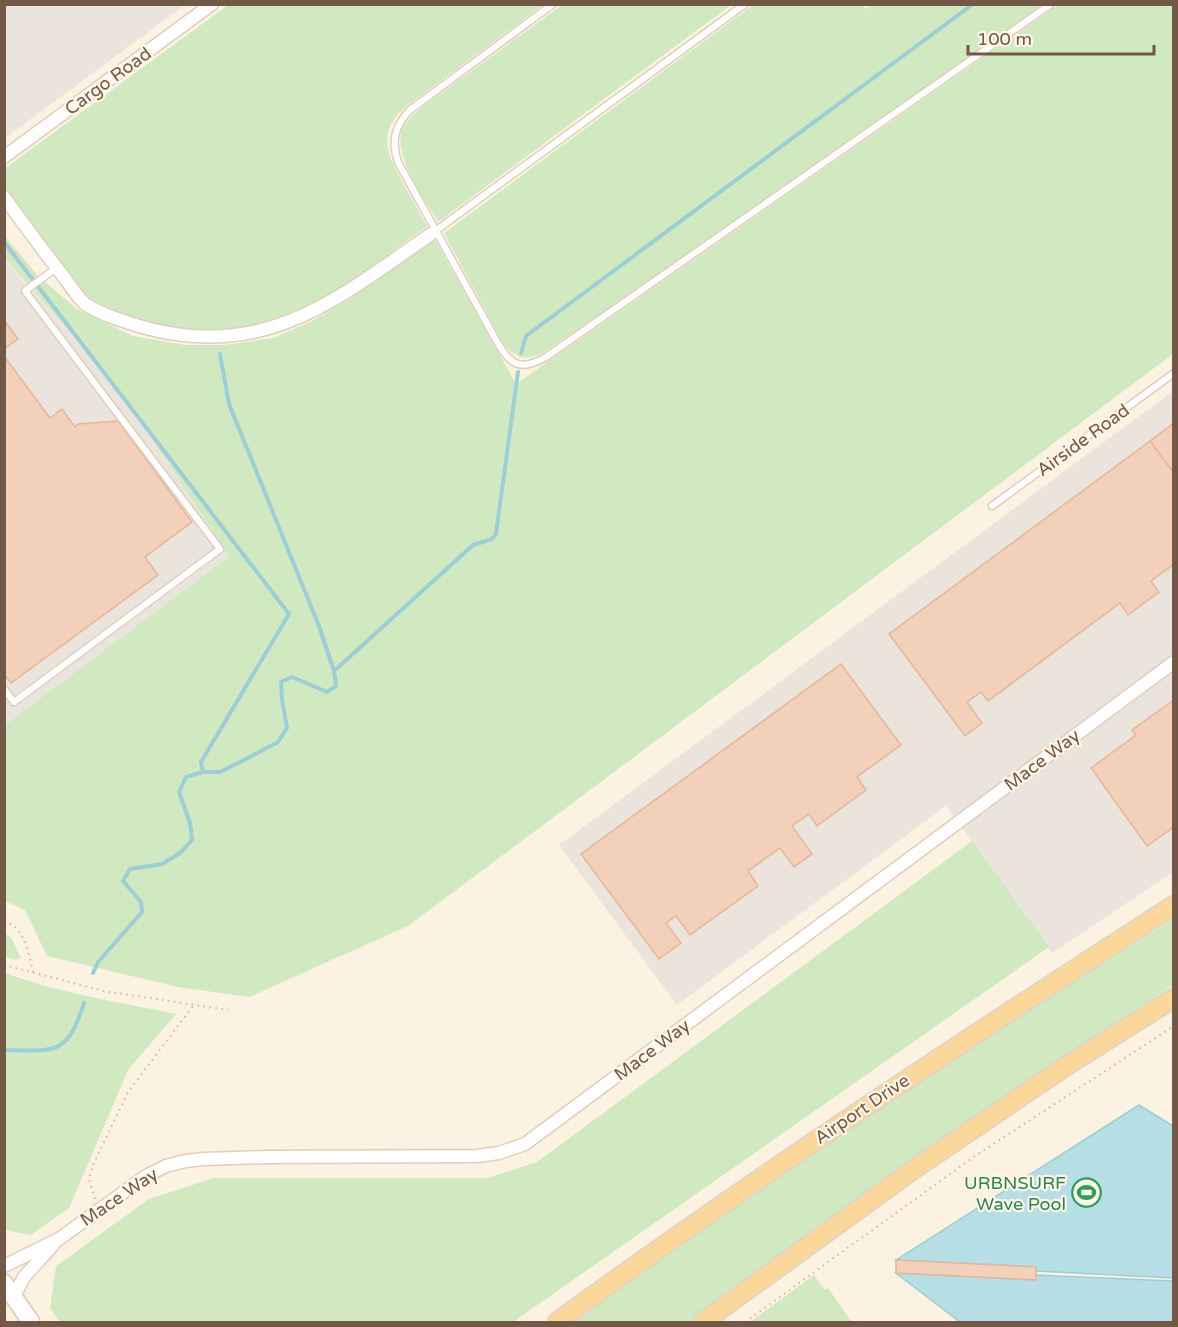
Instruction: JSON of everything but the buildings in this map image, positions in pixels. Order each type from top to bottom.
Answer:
[{"type":"main road","name":"Airport Drive","points":[[557,1323],[868,1104],[1173,905]]},
{"type":"main road","points":[[703,1323],[927,1161],[1066,1066],[1173,998]]},
{"type":"street","name":"Cargo Road","points":[[4,157],[212,4]]},
{"type":"street","points":[[6,203],[84,303],[120,320],[172,334],[208,338],[248,334],[282,326],[337,297],[433,233]]},
{"type":"street","name":"Mace Way","points":[[4,1266],[59,1239],[146,1176],[166,1166],[185,1161],[267,1156],[477,1156],[498,1153],[525,1144],[1173,662]]},
{"type":"street","name":"Mace Way","points":[[9,1290],[59,1239]]},
{"type":"street","points":[[9,1290],[31,1323]]},
{"type":"lane","points":[[553,4],[410,110],[397,127],[394,150],[433,233],[502,352],[517,364],[525,365],[534,363],[1051,4]]},
{"type":"lane","points":[[433,233],[745,4]]},
{"type":"lane","points":[[4,689],[14,702],[220,549],[25,291],[56,268]]},
{"type":"lane","name":"Airside Road","points":[[992,506],[1173,373]]},
{"type":"path","points":[[4,922],[15,926],[29,953],[33,973]]},
{"type":"path","points":[[4,965],[104,991],[228,1010]]},
{"type":"path","points":[[102,1208],[93,1196],[89,1185],[94,1163],[128,1092],[193,1006]]},
{"type":"path","points":[[745,1323],[975,1156],[1173,1026]]},
{"type":"shaded area","points":[[5,4],[185,4],[185,5],[5,138]]},
{"type":"shaded area","points":[[4,259],[118,387],[229,556],[5,725]]},
{"type":"shaded area","points":[[1173,391],[1173,872],[1052,953],[946,806],[677,1005],[559,845]]},
{"type":"green space","points":[[862,4],[866,9],[872,4],[1043,5],[544,352],[532,357],[522,357],[504,345],[444,233],[753,5]]},
{"type":"green space","points":[[228,5],[543,5],[404,108],[390,127],[387,136],[393,164],[427,226],[338,289],[306,307],[277,319],[246,327],[214,330],[183,329],[152,324],[122,314],[93,300],[58,274],[42,258],[7,213],[4,169]]},
{"type":"green space","points":[[562,5],[731,5],[438,222],[405,163],[401,139],[403,128],[422,107]]},
{"type":"green space","points":[[1058,5],[1173,5],[1173,354],[408,926],[249,997],[178,987],[47,956],[25,910],[5,901],[5,725],[229,556],[118,387],[5,259],[4,235],[39,277],[77,309],[133,336],[185,345],[224,345],[273,338],[310,322],[353,297],[435,240],[516,384]]},
{"type":"green space","points":[[972,841],[1049,947],[513,1322],[60,1322],[50,1308],[56,1266],[149,1199],[214,1178],[487,1178],[537,1162]]},
{"type":"green space","points":[[1173,919],[1173,985],[910,1161],[708,1311],[691,1322],[574,1322],[779,1175],[977,1043]]},
{"type":"green space","points":[[5,933],[12,939],[21,958],[14,960],[5,956]]},
{"type":"green space","points":[[5,973],[68,992],[176,1014],[128,1070],[69,1208],[31,1235],[5,1230]]},
{"type":"green space","points":[[814,1275],[825,1290],[828,1288],[852,1322],[750,1322]]},
{"type":"water","name":"URBNSURF Wave Pool","points":[[1139,1105],[1173,1126],[1173,1278],[1036,1271],[1036,1267],[896,1260]]},
{"type":"water","points":[[896,1273],[1035,1280],[1036,1275],[1173,1281],[1173,1322],[960,1322]]},
{"type":"waterway","points":[[521,353],[526,336],[973,4]]},
{"type":"waterway","points":[[4,242],[289,614],[201,762],[203,772]]},
{"type":"waterway","points":[[220,354],[229,404],[319,626],[334,671]]},
{"type":"waterway","points":[[93,973],[98,962],[142,912],[141,902],[123,881],[130,869],[162,864],[180,853],[192,840],[190,823],[179,792],[186,777],[203,772],[220,772],[278,742],[287,728],[281,682],[292,677],[327,692],[336,686],[334,671],[473,545],[492,539],[496,534],[518,372]]},
{"type":"waterway","points":[[4,1050],[36,1051],[57,1047],[72,1033],[84,1003]]},
{"type":"place","name":"URBNSURF Wave Pool","points":[[1087,1193]]}]
